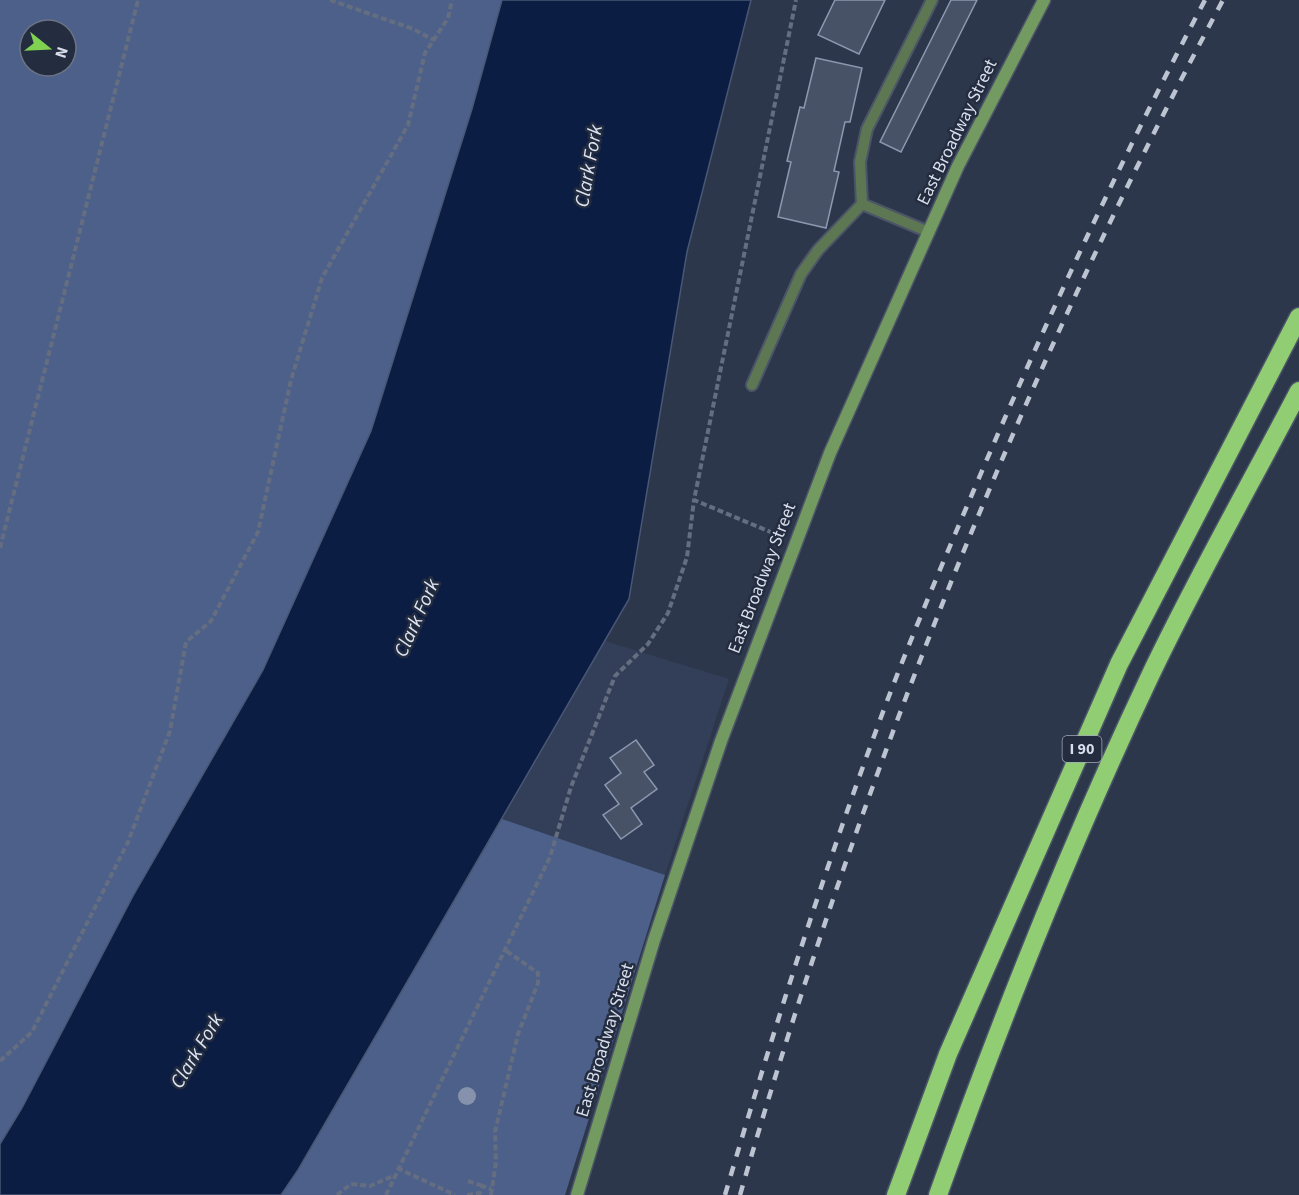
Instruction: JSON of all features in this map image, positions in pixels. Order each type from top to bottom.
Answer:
[{"type":"highway","name":"I 90","points":[[896,1195],[948,1054],[1119,664],[1299,317]]},
{"type":"highway","name":"I 90","points":[[938,1195],[992,1047],[1068,861],[1151,675],[1299,390]]},
{"type":"main road","name":"East Broadway Street","points":[[577,1195],[654,940],[739,688],[830,453],[958,166],[1044,0]]},
{"type":"lane","points":[[752,385],[801,274],[818,250],[862,204],[860,162],[867,129],[933,0]]},
{"type":"lane","points":[[862,204],[928,232]]},
{"type":"path","points":[[0,548],[138,0]]},
{"type":"path","points":[[330,0],[413,29],[434,40]]},
{"type":"path","points":[[0,1060],[32,1032],[128,842],[170,731],[186,642],[211,621],[258,532],[291,380],[321,278],[408,125],[425,54],[448,18],[452,0]]},
{"type":"path","points":[[386,1195],[393,1176],[550,857],[571,787],[615,676],[648,644],[668,613],[687,557],[694,500],[796,0]]},
{"type":"path","points":[[694,500],[773,533]]},
{"type":"path","points":[[490,1195],[496,1162],[495,1132],[518,1034],[538,983],[538,973],[505,950]]},
{"type":"path","points":[[397,1168],[454,1195]]},
{"type":"path","points":[[337,1195],[351,1184],[370,1186],[393,1176]]},
{"type":"path","points":[[468,1181],[491,1189]]},
{"type":"path","points":[[467,1195],[480,1193],[483,1186]]},
{"type":"shaded area","points":[[0,0],[502,0],[472,109],[371,431],[263,670],[133,896],[22,1108],[0,1144]]},
{"type":"shaded area","points":[[605,641],[729,679],[665,875],[502,819]]},
{"type":"shaded area","points":[[502,819],[665,875],[565,1195],[281,1195],[298,1170]]},
{"type":"water","name":"Clark Fork","points":[[502,0],[751,0],[687,252],[629,599],[298,1170],[281,1195],[0,1195],[0,1144],[22,1108],[133,896],[263,670],[371,431],[472,109]]},
{"type":"building","points":[[835,0],[885,0],[859,54],[818,35]]},
{"type":"building","points":[[951,0],[977,0],[901,152],[880,142]]},
{"type":"building","points":[[816,58],[862,68],[850,122],[845,122],[834,171],[839,172],[826,228],[778,217],[791,162],[787,161],[800,107],[804,108]]},
{"type":"building","points":[[636,740],[654,765],[644,772],[657,789],[631,808],[642,824],[621,839],[603,815],[619,804],[605,785],[621,773],[610,758]]},
{"type":"railway","points":[[725,1195],[814,909],[873,739],[909,646],[1055,305],[1113,182],[1205,0]]},
{"type":"railway","points":[[740,1195],[837,887],[950,585],[1012,436],[1079,289],[1149,143],[1223,0]]}]
